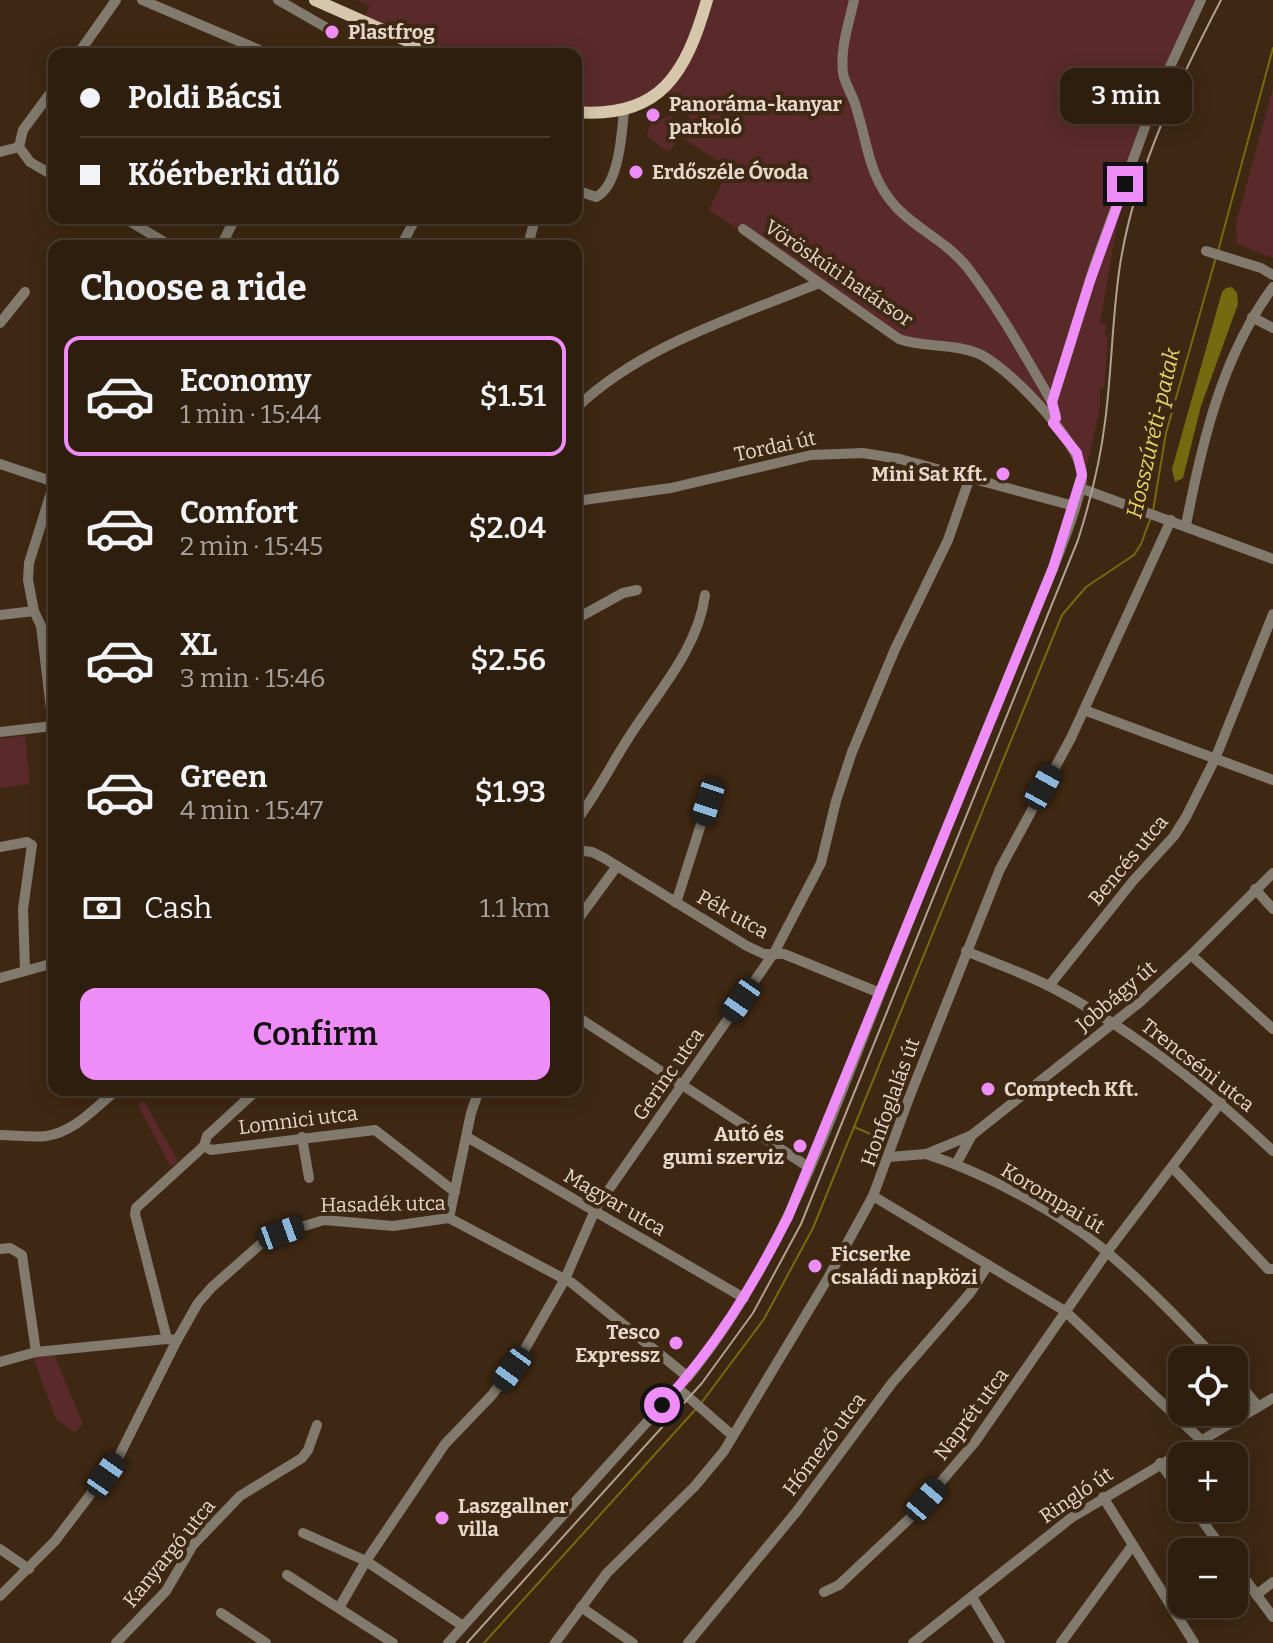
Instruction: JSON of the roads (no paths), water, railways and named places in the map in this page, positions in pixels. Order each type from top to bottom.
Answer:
[{"type":"main road","points":[[315,0],[423,48]]},
{"type":"main road","points":[[582,112],[624,110],[648,99],[676,73],[693,46],[707,0]]},
{"type":"street","points":[[82,48],[116,0]]},
{"type":"street","points":[[142,0],[255,48]]},
{"type":"street","points":[[278,0],[327,28]]},
{"type":"street","points":[[854,0],[843,50],[843,71],[859,114],[867,156],[874,171],[896,208],[949,247],[968,268],[1015,335],[1052,402],[1056,418],[1053,423]]},
{"type":"street","points":[[1052,402],[1095,264],[1142,135],[1201,0]]},
{"type":"street","points":[[48,96],[23,130],[19,147],[30,162],[48,172]]},
{"type":"street","points":[[582,192],[596,197],[602,193],[617,162],[624,110]]},
{"type":"street","points":[[0,152],[19,147]]},
{"type":"street","points":[[134,224],[161,240]]},
{"type":"street","name":"Vöröskúti határsor","points":[[743,229],[899,339],[962,349],[988,358],[1023,387],[1077,453],[1082,475],[1080,488]]},
{"type":"street","points":[[1209,251],[1273,275]]},
{"type":"street","points":[[582,402],[602,384],[653,353],[819,283]]},
{"type":"street","points":[[1186,525],[1212,414],[1252,317],[1273,287]]},
{"type":"street","points":[[0,323],[25,292]]},
{"type":"street","points":[[1252,317],[1273,328]]},
{"type":"street","name":"Tordai út","points":[[582,500],[671,488],[821,453],[877,454],[1074,506]]},
{"type":"street","points":[[0,464],[48,481]]},
{"type":"street","name":"Gerinc utca","points":[[339,1608],[366,1561],[445,1444],[492,1395],[517,1362],[565,1279],[594,1211],[774,953],[821,863],[852,752],[895,649],[948,540],[970,477]]},
{"type":"street","points":[[448,1643],[688,1377],[714,1345],[744,1298],[788,1217],[810,1168],[1053,568],[1080,488],[1273,559]]},
{"type":"street","points":[[48,502],[29,563],[28,580],[34,611],[41,626],[48,680]]},
{"type":"street","name":"Honfoglalás út","points":[[555,1643],[631,1547],[695,1486],[733,1436],[828,1278],[873,1196],[966,951],[1016,837],[1084,710],[1171,520]]},
{"type":"street","points":[[582,616],[623,593],[637,590]]},
{"type":"street","points":[[582,811],[631,733],[668,684],[701,617],[705,595]]},
{"type":"street","points":[[0,615],[34,611]]},
{"type":"street","name":"Bencés utca","points":[[1049,986],[1133,881],[1174,836],[1199,795],[1273,614]]},
{"type":"street","points":[[1084,710],[1273,780]]},
{"type":"street","points":[[0,732],[48,728]]},
{"type":"street","points":[[676,903],[708,802]]},
{"type":"street","points":[[0,847],[27,842],[32,845],[23,909],[25,969]]},
{"type":"street","name":"Pék utca","points":[[582,851],[592,852],[617,866],[747,946],[764,954],[784,954],[880,993]]},
{"type":"street","points":[[582,914],[617,866]]},
{"type":"street","name":"Jobbágy út","points":[[889,1157],[926,1154],[972,1135],[1191,955],[1273,873]]},
{"type":"street","points":[[1255,889],[1273,909]]},
{"type":"street","name":"Trencséni utca","points":[[966,951],[1049,986],[1113,1022],[1221,1102],[1273,1151]]},
{"type":"street","points":[[1191,955],[1273,1029]]},
{"type":"street","points":[[0,978],[48,964]]},
{"type":"street","points":[[582,1020],[810,1168]]},
{"type":"street","points":[[0,1135],[59,1133],[88,1115],[110,1096]]},
{"type":"street","name":"Lomnici utca","points":[[250,1096],[207,1136],[204,1146],[211,1150],[375,1130],[455,1192]]},
{"type":"street","points":[[449,1218],[476,1096]]},
{"type":"street","name":"Naprét utca","points":[[824,1592],[839,1585],[863,1565],[909,1519],[966,1453],[999,1411],[1107,1252],[1221,1102]]},
{"type":"street","name":"Jobbágy út","points":[[956,1164],[972,1135]]},
{"type":"street","points":[[302,1137],[309,1178]]},
{"type":"street","name":"Magyar utca","points":[[467,1137],[744,1298]]},
{"type":"street","points":[[0,1362],[36,1352],[172,1340],[135,1214],[136,1208],[204,1146]]},
{"type":"street","name":"Korompai út","points":[[926,1154],[956,1164],[1046,1211],[1107,1252],[1204,1346]]},
{"type":"street","points":[[1173,1168],[1268,1269],[1273,1269]]},
{"type":"street","points":[[873,1196],[1065,1311],[1200,1439]]},
{"type":"street","name":"Hasadék utca","points":[[0,1596],[55,1541],[118,1458],[172,1340],[198,1303],[263,1242],[281,1233],[324,1220],[393,1226],[449,1218],[565,1279],[688,1377]]},
{"type":"street","points":[[0,1249],[10,1248],[22,1255],[36,1352]]},
{"type":"street","name":"Hómező utca","points":[[688,1643],[797,1511],[892,1383],[970,1293],[988,1265]]},
{"type":"street","points":[[678,1388],[733,1436]]},
{"type":"street","points":[[1248,1394],[1258,1406]]},
{"type":"street","name":"Ringló út","points":[[913,1643],[1071,1518],[1273,1398]]},
{"type":"street","name":"Kanyargó utca","points":[[116,1643],[166,1591],[193,1545],[240,1496],[302,1458],[317,1425]]},
{"type":"street","points":[[1160,1463],[1168,1474]]},
{"type":"street","points":[[1103,1497],[1194,1643]]},
{"type":"street","points":[[303,1533],[366,1561],[463,1626]]},
{"type":"street","points":[[1061,1643],[1132,1546]]},
{"type":"street","points":[[0,1549],[29,1569]]},
{"type":"street","points":[[287,1575],[393,1643]]},
{"type":"street","points":[[1256,1595],[1273,1582]]},
{"type":"street","points":[[1248,1584],[1273,1617]]},
{"type":"street","points":[[972,1597],[1000,1643]]},
{"type":"street","points":[[581,1607],[633,1643]]},
{"type":"street","points":[[221,1613],[266,1643]]},
{"type":"waterway","name":"Hosszúréti-patak","points":[[1218,251],[1273,48]]},
{"type":"waterway","name":"Hosszúréti-patak","points":[[1153,511],[1166,433],[1216,257]]},
{"type":"waterway","name":"Hosszúréti-patak","points":[[702,1402],[764,1319],[813,1228],[1062,615],[1086,587],[1134,555],[1151,517]]},
{"type":"waterway","points":[[854,1127],[885,1140]]},
{"type":"waterway","name":"Hosszúréti-patak","points":[[484,1643],[695,1410]]},
{"type":"tram line","points":[[467,1643],[702,1383],[753,1313],[801,1224],[1078,540],[1100,452],[1120,265],[1136,195],[1174,96],[1221,0]]},
{"type":"place","name":"Plastfrog","points":[[332,32]]},
{"type":"place","name":"Panoráma-kanyar parkoló","points":[[653,115]]},
{"type":"place","name":"Erdőszéle Óvoda","points":[[636,172]]},
{"type":"place","name":"Mini Sat Kft.","points":[[1003,474]]},
{"type":"place","name":"Comptech Kft.","points":[[988,1089]]},
{"type":"place","name":"Autó és gumi szerviz","points":[[800,1146]]},
{"type":"place","name":"Ficserke családi napközi","points":[[815,1266]]},
{"type":"place","name":"Tesco Expressz","points":[[676,1343]]},
{"type":"place","name":"Laszgallner villa","points":[[442,1518]]}]
